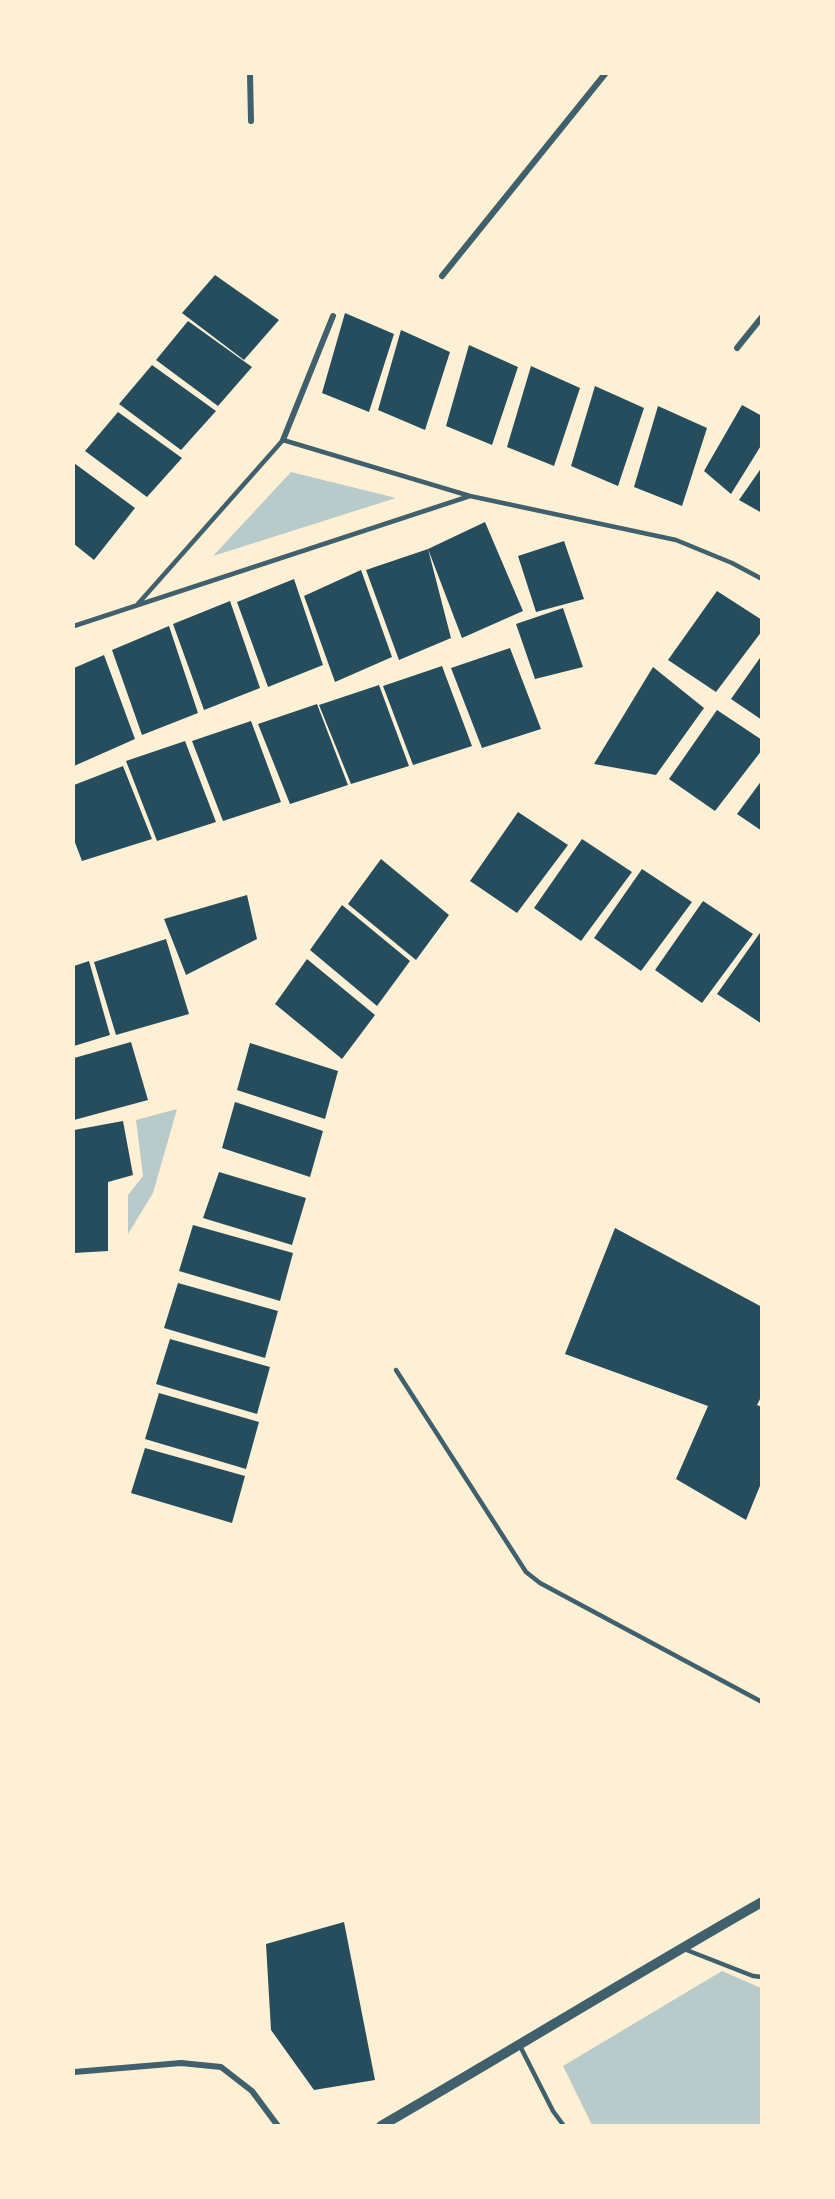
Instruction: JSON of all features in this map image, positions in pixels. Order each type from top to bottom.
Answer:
[{"type":"street","points":[[250,74],[250,121]]},
{"type":"street","points":[[442,276],[605,74]]},
{"type":"street","points":[[283,440],[333,316]]},
{"type":"street","points":[[737,348],[762,317]]},
{"type":"street","points":[[381,2126],[762,1902]]},
{"type":"street","points":[[74,2072],[181,2062],[221,2067],[252,2091],[278,2126]]},
{"type":"lane","points":[[136,605],[283,440],[470,496],[676,540],[732,563],[762,579]]},
{"type":"lane","points":[[74,626],[470,496]]},
{"type":"lane","points":[[396,1370],[526,1572],[540,1583],[762,1702]]},
{"type":"lane","points":[[681,1948],[753,1976],[762,1977]]},
{"type":"lane","points":[[520,2046],[553,2111],[564,2126]]},
{"type":"shaded area","points":[[291,472],[396,498],[213,556]]},
{"type":"shaded area","points":[[177,1109],[153,1193],[128,1234],[128,1195],[143,1176],[136,1120]]},
{"type":"shaded area","points":[[722,1971],[761,1988],[761,2125],[592,2125],[563,2066]]},
{"type":"building","points":[[215,275],[279,320],[244,360],[182,313]]},
{"type":"building","points":[[345,313],[394,334],[369,412],[322,393]]},
{"type":"building","points":[[188,321],[252,367],[218,406],[156,360]]},
{"type":"building","points":[[401,330],[450,352],[425,430],[378,410]]},
{"type":"building","points":[[469,345],[518,367],[492,445],[446,426]]},
{"type":"building","points":[[152,365],[216,411],[181,450],[119,404]]},
{"type":"building","points":[[531,366],[580,388],[554,466],[507,447]]},
{"type":"building","points":[[595,386],[644,408],[618,486],[571,466]]},
{"type":"building","points":[[742,405],[762,416],[762,444],[731,494],[704,471]]},
{"type":"building","points":[[658,406],[707,428],[682,506],[634,487]]},
{"type":"building","points":[[118,412],[182,458],[147,497],[85,451]]},
{"type":"building","points":[[74,463],[135,508],[94,560],[74,544]]},
{"type":"building","points":[[762,467],[762,513],[739,500]]},
{"type":"building","points":[[485,522],[523,611],[462,638],[428,549]]},
{"type":"building","points":[[564,541],[584,599],[536,612],[518,556]]},
{"type":"building","points":[[428,549],[451,638],[399,660],[366,570]]},
{"type":"building","points":[[361,570],[392,657],[335,682],[304,596]]},
{"type":"building","points":[[294,579],[323,665],[268,687],[237,602]]},
{"type":"building","points":[[717,591],[762,620],[762,631],[716,692],[668,660]]},
{"type":"building","points":[[230,601],[260,688],[204,710],[173,624]]},
{"type":"building","points":[[563,608],[583,667],[535,679],[516,624]]},
{"type":"building","points":[[169,626],[198,713],[142,735],[112,650]]},
{"type":"building","points":[[510,648],[541,729],[482,748],[451,668]]},
{"type":"building","points":[[104,655],[135,739],[74,766],[74,668]]},
{"type":"building","points":[[762,655],[762,720],[731,699]]},
{"type":"building","points":[[442,666],[472,746],[413,765],[383,686]]},
{"type":"building","points":[[653,667],[704,708],[656,775],[594,764]]},
{"type":"building","points":[[379,685],[409,766],[351,784],[319,705]]},
{"type":"building","points":[[317,704],[348,785],[290,804],[258,724]]},
{"type":"building","points":[[717,710],[762,740],[762,750],[715,811],[669,779]]},
{"type":"building","points":[[251,721],[281,802],[223,821],[192,741]]},
{"type":"building","points":[[185,741],[216,822],[157,841],[126,761]]},
{"type":"building","points":[[123,766],[152,839],[82,861],[74,840],[74,785]]},
{"type":"building","points":[[762,780],[762,831],[737,814]]},
{"type":"building","points":[[518,812],[568,845],[517,913],[470,881]]},
{"type":"building","points":[[582,839],[632,872],[581,941],[534,908]]},
{"type":"building","points":[[381,859],[449,915],[416,960],[348,904]]},
{"type":"building","points":[[642,869],[692,902],[641,971],[594,938]]},
{"type":"building","points":[[247,895],[257,939],[186,975],[164,919]]},
{"type":"building","points":[[703,901],[753,934],[702,1003],[655,970]]},
{"type":"building","points":[[342,905],[410,961],[377,1006],[310,950]]},
{"type":"building","points":[[762,930],[762,1024],[717,994]]},
{"type":"building","points":[[166,939],[189,1014],[116,1035],[94,962]]},
{"type":"building","points":[[307,959],[375,1015],[342,1059],[275,1004]]},
{"type":"building","points":[[89,961],[110,1035],[74,1046],[74,966]]},
{"type":"building","points":[[131,1042],[148,1100],[74,1120],[74,1058]]},
{"type":"building","points":[[250,1043],[338,1071],[325,1119],[237,1090]]},
{"type":"building","points":[[235,1102],[323,1131],[310,1177],[222,1148]]},
{"type":"building","points":[[123,1121],[133,1175],[108,1182],[108,1251],[74,1253],[74,1130]]},
{"type":"building","points":[[219,1172],[306,1198],[292,1245],[203,1218]]},
{"type":"building","points":[[193,1225],[293,1253],[280,1301],[179,1271]]},
{"type":"building","points":[[615,1228],[762,1307],[762,1395],[757,1405],[762,1407],[762,1481],[746,1520],[676,1479],[708,1406],[565,1354]]},
{"type":"building","points":[[178,1283],[278,1311],[265,1358],[164,1328]]},
{"type":"building","points":[[170,1339],[270,1367],[257,1414],[156,1384]]},
{"type":"building","points":[[159,1393],[259,1422],[246,1469],[145,1439]]},
{"type":"building","points":[[145,1448],[245,1476],[232,1523],[131,1493]]},
{"type":"building","points":[[344,1922],[375,2080],[314,2090],[271,2030],[266,1944]]}]
